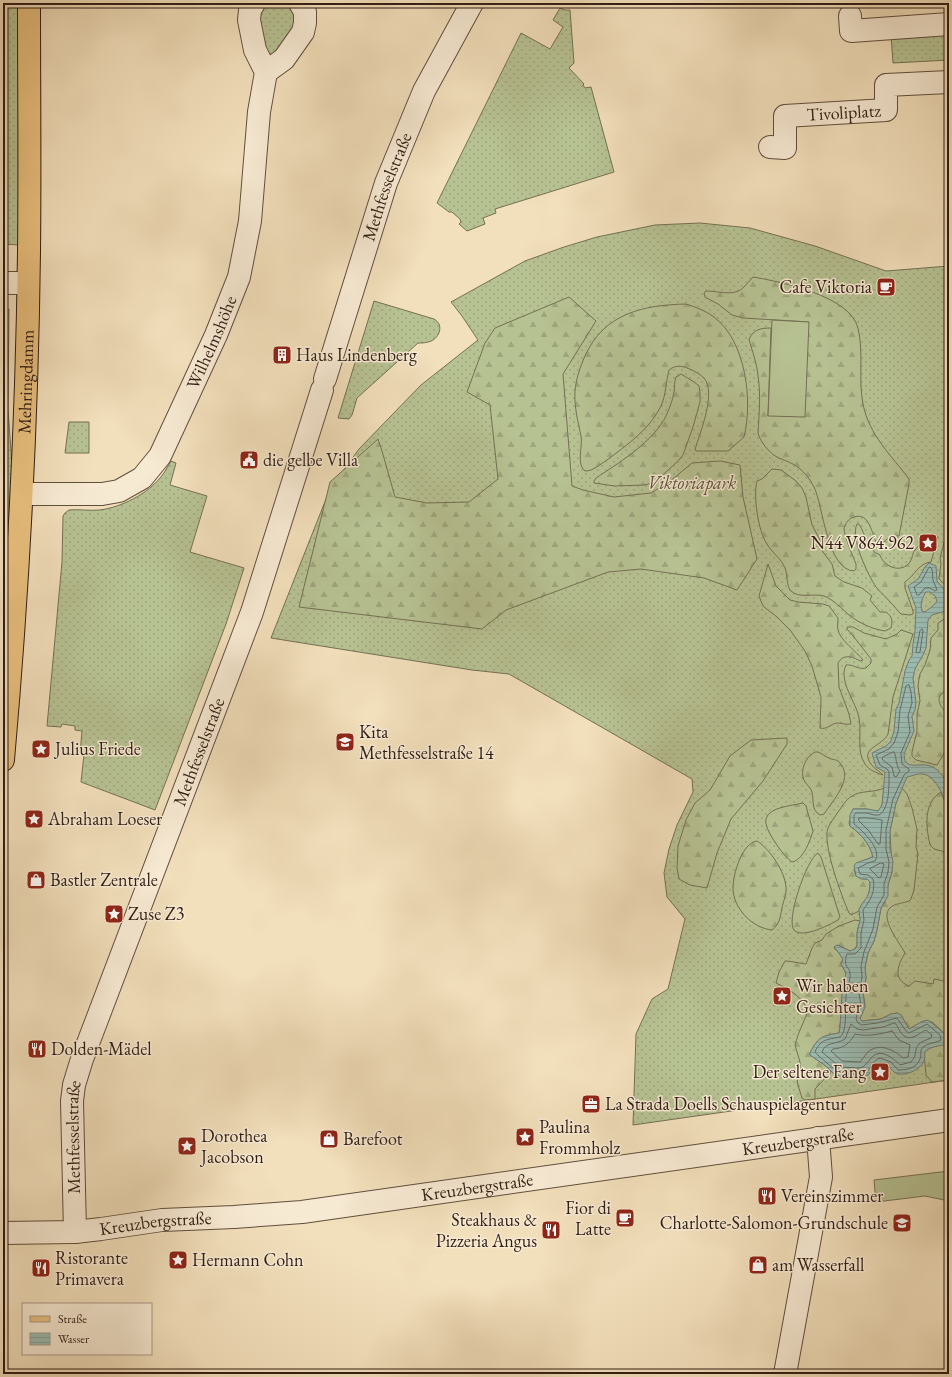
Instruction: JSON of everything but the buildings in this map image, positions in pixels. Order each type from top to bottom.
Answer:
[{"type":"main road","name":"Mehringdamm","points":[[3,760],[22,494],[28,283],[29,3]]},
{"type":"street","points":[[254,3],[250,10],[250,20],[255,50],[266,72],[284,59],[303,32],[305,12],[300,3]]},
{"type":"street","name":"Methfesselstraße","points":[[75,1232],[72,1101],[74,1085],[82,1059],[252,612],[386,182],[424,91],[472,3]]},
{"type":"street","points":[[850,16],[851,31],[949,24]]},
{"type":"street","name":"Wilhelmshöhe","points":[[22,494],[102,494],[119,491],[142,478],[160,456],[216,335],[239,277],[250,221],[259,112],[266,72]]},
{"type":"street","name":"Tivoliplatz","points":[[770,147],[785,148],[785,116],[886,110],[886,85],[949,82]]},
{"type":"street","points":[[3,283],[28,283]]},
{"type":"street","name":"Kreuzbergstraße","points":[[3,1233],[75,1232],[162,1220],[302,1212],[949,1120]]},
{"type":"street","points":[[784,1374],[821,1178],[818,1138]]},
{"type":"green space","points":[[4,3],[19,3],[19,245],[3,244]]},
{"type":"green space","points":[[262,3],[291,3],[299,21],[277,56],[267,56],[262,51],[258,7]]},
{"type":"green space","points":[[560,8],[570,10],[574,63],[569,68],[584,84],[583,85],[585,88],[591,87],[614,172],[495,209],[496,213],[483,218],[485,224],[467,231],[459,224],[461,222],[460,219],[437,203],[521,33],[550,49],[563,27],[553,20]]},
{"type":"green space","points":[[949,31],[949,60],[893,63],[891,35]]},
{"type":"green space","name":"Viktoriapark","points":[[700,223],[750,228],[815,246],[886,271],[949,266],[949,1080],[633,1125],[636,1034],[652,999],[668,989],[685,919],[667,897],[664,873],[669,849],[677,825],[693,792],[692,779],[509,674],[472,670],[271,638],[330,489],[359,449],[421,385],[478,340],[451,302],[525,261],[564,247],[597,237],[655,225]]},
{"type":"green space","points":[[753,277],[797,287],[829,299],[842,307],[852,317],[858,328],[861,347],[861,385],[866,415],[875,435],[909,479],[909,484],[899,536],[891,537],[884,542],[876,542],[871,527],[866,519],[857,516],[851,518],[846,524],[844,528],[845,536],[856,564],[856,569],[854,571],[845,568],[838,560],[832,549],[817,496],[809,479],[797,466],[769,451],[763,444],[758,433],[760,404],[759,383],[757,366],[749,339],[753,333],[758,330],[771,328],[768,416],[809,322],[743,318],[732,315],[718,304],[705,297],[704,293],[706,291],[726,293],[736,292],[744,287]]},
{"type":"green space","points":[[569,297],[596,321],[563,374],[572,486],[614,497],[651,493],[669,482],[692,463],[720,461],[740,465],[743,497],[757,559],[737,590],[704,578],[641,569],[608,572],[506,610],[482,629],[299,607],[330,482],[378,439],[395,497],[427,503],[469,502],[498,479],[490,405],[467,392],[485,343],[495,328]]},
{"type":"green space","points":[[374,301],[434,319],[439,325],[439,332],[432,341],[418,343],[357,398],[352,415],[349,419],[338,418]]},
{"type":"green space","points":[[686,304],[701,309],[714,317],[725,328],[740,356],[747,390],[748,406],[744,437],[728,451],[695,450],[708,404],[708,385],[704,378],[697,373],[686,367],[677,366],[669,370],[663,402],[651,422],[637,436],[607,460],[594,469],[585,471],[582,468],[580,459],[581,436],[576,408],[575,391],[581,364],[593,341],[614,321],[627,314],[655,306]]},
{"type":"green space","points":[[4,309],[9,309],[8,409],[12,465],[3,611]]},
{"type":"green space","points":[[772,320],[809,322],[805,417],[768,416]]},
{"type":"green space","points":[[681,374],[699,386],[700,393],[700,402],[683,455],[655,482],[645,485],[615,486],[594,483],[596,478],[635,451],[653,434],[666,416],[672,401],[676,377]]},
{"type":"green space","points":[[69,422],[89,422],[89,453],[65,453]]},
{"type":"green space","points":[[171,461],[176,463],[170,485],[207,496],[190,552],[244,568],[226,624],[155,810],[81,782],[84,754],[80,754],[82,731],[75,730],[75,726],[62,724],[61,727],[47,726],[62,562],[63,516],[69,510],[100,510],[117,506],[134,499],[155,483]]},
{"type":"green space","points":[[772,469],[781,470],[796,481],[802,488],[806,497],[812,525],[819,538],[823,552],[832,564],[835,576],[844,582],[862,588],[872,596],[870,600],[880,612],[886,612],[891,617],[891,628],[885,631],[875,629],[853,618],[834,602],[824,596],[799,595],[789,589],[786,571],[779,558],[769,547],[764,538],[757,513],[757,481],[762,479]]},
{"type":"green space","points":[[857,524],[859,524],[872,550],[880,555],[885,563],[893,568],[902,568],[906,566],[912,559],[914,551],[922,543],[936,536],[938,537],[931,562],[920,567],[905,582],[905,588],[913,614],[901,614],[876,587],[858,547],[855,530]]},
{"type":"green space","points":[[945,539],[949,541],[949,588],[939,578],[941,564],[940,558]]},
{"type":"green space","points":[[768,564],[776,586],[790,600],[829,606],[838,618],[839,634],[863,660],[860,661],[854,658],[845,657],[838,663],[839,687],[851,724],[837,723],[825,728],[820,728],[821,697],[812,666],[805,651],[790,630],[763,606],[759,596]]},
{"type":"green space","points":[[949,616],[949,689],[941,694],[939,701],[940,705],[949,715],[949,743],[937,765],[916,760],[912,756],[912,752],[917,731],[917,714],[920,701],[918,686],[920,674],[930,650],[931,638],[938,630],[938,623]]},
{"type":"green space","points":[[847,627],[853,627],[864,633],[886,639],[897,634],[901,630],[913,634],[893,697],[888,734],[882,742],[873,748],[868,754],[868,759],[872,766],[883,775],[869,768],[862,759],[858,712],[846,685],[844,672],[846,665],[866,668],[871,663],[871,659]]},
{"type":"green space","points":[[787,738],[787,744],[763,781],[731,819],[717,853],[707,888],[690,885],[679,879],[677,868],[678,846],[686,820],[695,803],[710,790],[730,756],[751,740]]},
{"type":"green space","points":[[815,752],[838,761],[843,767],[845,773],[842,787],[824,814],[820,815],[815,811],[812,791],[803,778],[804,765],[808,757]]},
{"type":"green space","points":[[884,788],[880,810],[853,809],[849,823],[867,844],[873,857],[857,863],[854,870],[856,876],[867,879],[870,882],[870,887],[865,902],[859,911],[851,915],[842,895],[830,858],[827,836],[828,828],[844,804],[850,798],[859,793],[876,791]]},
{"type":"green space","points":[[902,788],[907,794],[917,829],[916,847],[918,854],[914,890],[909,901],[891,907],[888,911],[887,917],[891,930],[905,953],[900,962],[898,971],[900,980],[909,986],[915,981],[933,984],[934,979],[949,982],[949,1080],[932,1082],[926,1075],[924,1053],[926,1050],[947,1041],[942,1031],[932,1022],[924,1021],[909,1029],[901,1015],[891,1014],[881,1019],[862,1021],[859,1019],[865,1004],[863,993],[866,978],[865,967],[868,953],[874,941],[881,908],[885,902],[892,872],[890,831],[896,803]]},
{"type":"green space","points":[[941,792],[949,812],[949,853],[934,849],[930,845],[928,831],[927,816],[931,802]]},
{"type":"green space","points":[[803,803],[806,806],[813,831],[803,854],[796,861],[792,862],[773,839],[767,828],[766,819],[769,814],[776,809]]},
{"type":"green space","points":[[757,841],[772,855],[780,868],[785,881],[786,893],[780,917],[777,925],[772,930],[757,925],[745,916],[736,903],[734,895],[733,882],[739,860],[747,847]]},
{"type":"green space","points":[[818,853],[821,857],[840,917],[838,920],[829,925],[810,932],[799,933],[795,931],[792,926],[792,917],[798,891],[808,866]]},
{"type":"green space","points":[[855,920],[860,921],[857,931],[857,945],[855,949],[850,951],[838,945],[834,948],[843,959],[841,963],[846,973],[843,986],[839,1033],[824,1036],[818,1040],[810,1053],[810,1055],[826,1066],[831,1072],[815,1089],[815,1099],[805,1100],[802,1098],[797,1082],[800,1072],[800,1062],[795,1045],[808,1011],[799,997],[776,983],[779,972],[785,961],[806,964],[815,943],[822,940],[826,934],[839,926]]},
{"type":"green space","points":[[949,1171],[949,1201],[925,1196],[876,1202],[874,1180]]},
{"type":"water","points":[[929,563],[936,566],[937,581],[949,595],[949,610],[932,615],[928,620],[926,648],[915,669],[913,678],[916,703],[912,716],[914,731],[904,754],[905,761],[907,763],[912,765],[930,766],[937,770],[943,777],[949,789],[949,812],[940,789],[932,779],[921,774],[907,777],[896,803],[890,831],[890,849],[893,861],[892,872],[888,885],[888,896],[881,908],[874,941],[868,953],[865,967],[866,978],[863,993],[865,1007],[860,1019],[862,1021],[881,1019],[891,1014],[898,1013],[901,1015],[909,1029],[928,1020],[944,1033],[947,1044],[926,1051],[925,1059],[920,1067],[910,1073],[898,1074],[880,1062],[868,1075],[859,1077],[843,1077],[834,1074],[826,1066],[810,1055],[810,1053],[818,1040],[824,1036],[839,1033],[842,994],[846,973],[841,964],[843,960],[834,947],[837,945],[850,951],[855,949],[857,946],[857,933],[860,920],[859,909],[867,897],[870,882],[867,879],[861,879],[856,876],[854,866],[856,863],[873,857],[870,848],[858,832],[850,826],[850,815],[853,809],[878,811],[882,805],[885,772],[876,767],[872,753],[886,746],[891,741],[894,731],[896,709],[899,703],[905,671],[912,656],[915,631],[916,608],[908,586],[918,579]],"holes":[[[926,592],[930,592],[935,596],[937,601],[925,612],[922,611],[922,601]]]},
{"type":"place","name":"Cafe Viktoria","points":[[886,287]]},
{"type":"place","name":"Haus Lindenberg","points":[[282,355]]},
{"type":"place","name":"die gelbe Villa","points":[[249,460]]},
{"type":"place","name":"N44 V864.962","points":[[928,543]]},
{"type":"place","name":"Kita Methfesselstraße 14","points":[[345,742]]},
{"type":"place","name":"Julius Friede","points":[[41,749]]},
{"type":"place","name":"Abraham Loeser","points":[[34,819]]},
{"type":"place","name":"Bastler Zentrale","points":[[36,880]]},
{"type":"place","name":"Zuse Z3","points":[[114,914]]},
{"type":"place","name":"Wir haben Gesichter","points":[[782,996]]},
{"type":"place","name":"Dolden-Mädel","points":[[37,1049]]},
{"type":"place","name":"Der seltene Fang","points":[[880,1072]]},
{"type":"place","name":"La Strada Doells Schauspielagentur","points":[[591,1104]]},
{"type":"place","name":"Paulina Frommholz","points":[[525,1137]]},
{"type":"place","name":"Barefoot","points":[[329,1139]]},
{"type":"place","name":"Dorothea Jacobson","points":[[187,1146]]},
{"type":"place","name":"Vereinszimmer","points":[[767,1196]]},
{"type":"place","name":"Fior di Latte","points":[[625,1218]]},
{"type":"place","name":"Charlotte-Salomon-Grundschule","points":[[902,1223]]},
{"type":"place","name":"Steakhaus & Pizzeria Angus","points":[[551,1230]]},
{"type":"place","name":"Hermann Cohn","points":[[178,1260]]},
{"type":"place","name":"am Wasserfall","points":[[758,1265]]},
{"type":"place","name":"Ristorante Primavera","points":[[41,1268]]}]
